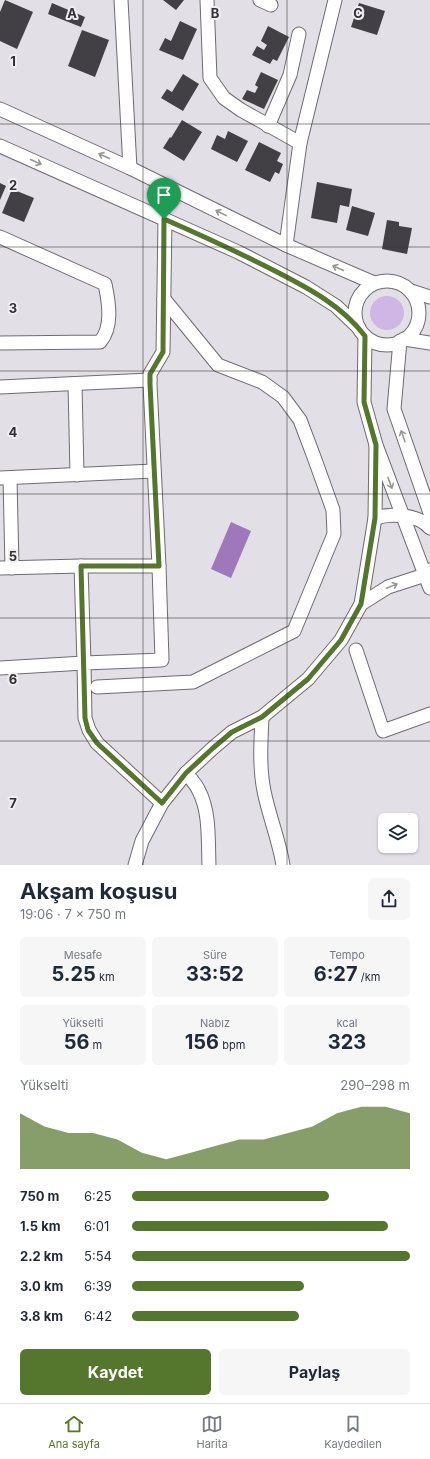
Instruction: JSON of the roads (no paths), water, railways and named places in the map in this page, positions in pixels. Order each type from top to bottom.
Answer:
[{"type":"street","points":[[121,0],[130,168]]},
{"type":"street","points":[[207,0],[210,78],[224,98],[268,126],[300,143]]},
{"type":"street","points":[[286,245],[300,143],[336,0]]},
{"type":"street","points":[[268,126],[290,74],[299,34]]},
{"type":"street","points":[[0,109],[130,168],[286,245],[374,283]]},
{"type":"street","points":[[0,146],[238,252],[306,287],[336,306],[374,342],[394,344],[412,332],[417,322],[419,311],[411,291]]},
{"type":"street","points":[[0,668],[162,660],[150,374],[163,352],[164,219]]},
{"type":"street","points":[[0,237],[105,284],[107,294],[108,324],[105,335],[100,342],[0,343]]},
{"type":"street","points":[[430,297],[411,291],[394,281],[384,281],[374,283],[365,289],[359,297],[355,307],[356,318],[362,332],[364,402],[376,445],[402,516],[428,572],[430,588]]},
{"type":"street","points":[[97,688],[193,682],[294,631],[334,534],[333,510],[300,420],[283,397],[262,382],[218,365],[164,299]]},
{"type":"street","points":[[402,340],[430,343]]},
{"type":"street","points":[[402,340],[394,409],[430,513]]},
{"type":"street","points":[[0,387],[150,380]]},
{"type":"street","points":[[74,384],[77,475]]},
{"type":"street","points":[[135,865],[142,842],[162,803],[186,773],[232,732],[262,717],[308,679],[341,640],[361,604],[375,518],[376,445]]},
{"type":"street","points":[[154,471],[5,478],[6,568],[159,566]]},
{"type":"street","points":[[375,518],[390,515],[417,518],[427,524],[430,528]]},
{"type":"street","points":[[81,566],[85,718],[88,730],[97,743],[162,803]]},
{"type":"street","points":[[361,604],[388,587],[428,572]]},
{"type":"street","points":[[356,650],[382,731],[430,714]]},
{"type":"street","points":[[262,717],[260,757],[264,790],[274,831],[281,848],[283,865]]},
{"type":"street","points":[[186,773],[195,783],[202,799],[206,816],[209,865]]}]
